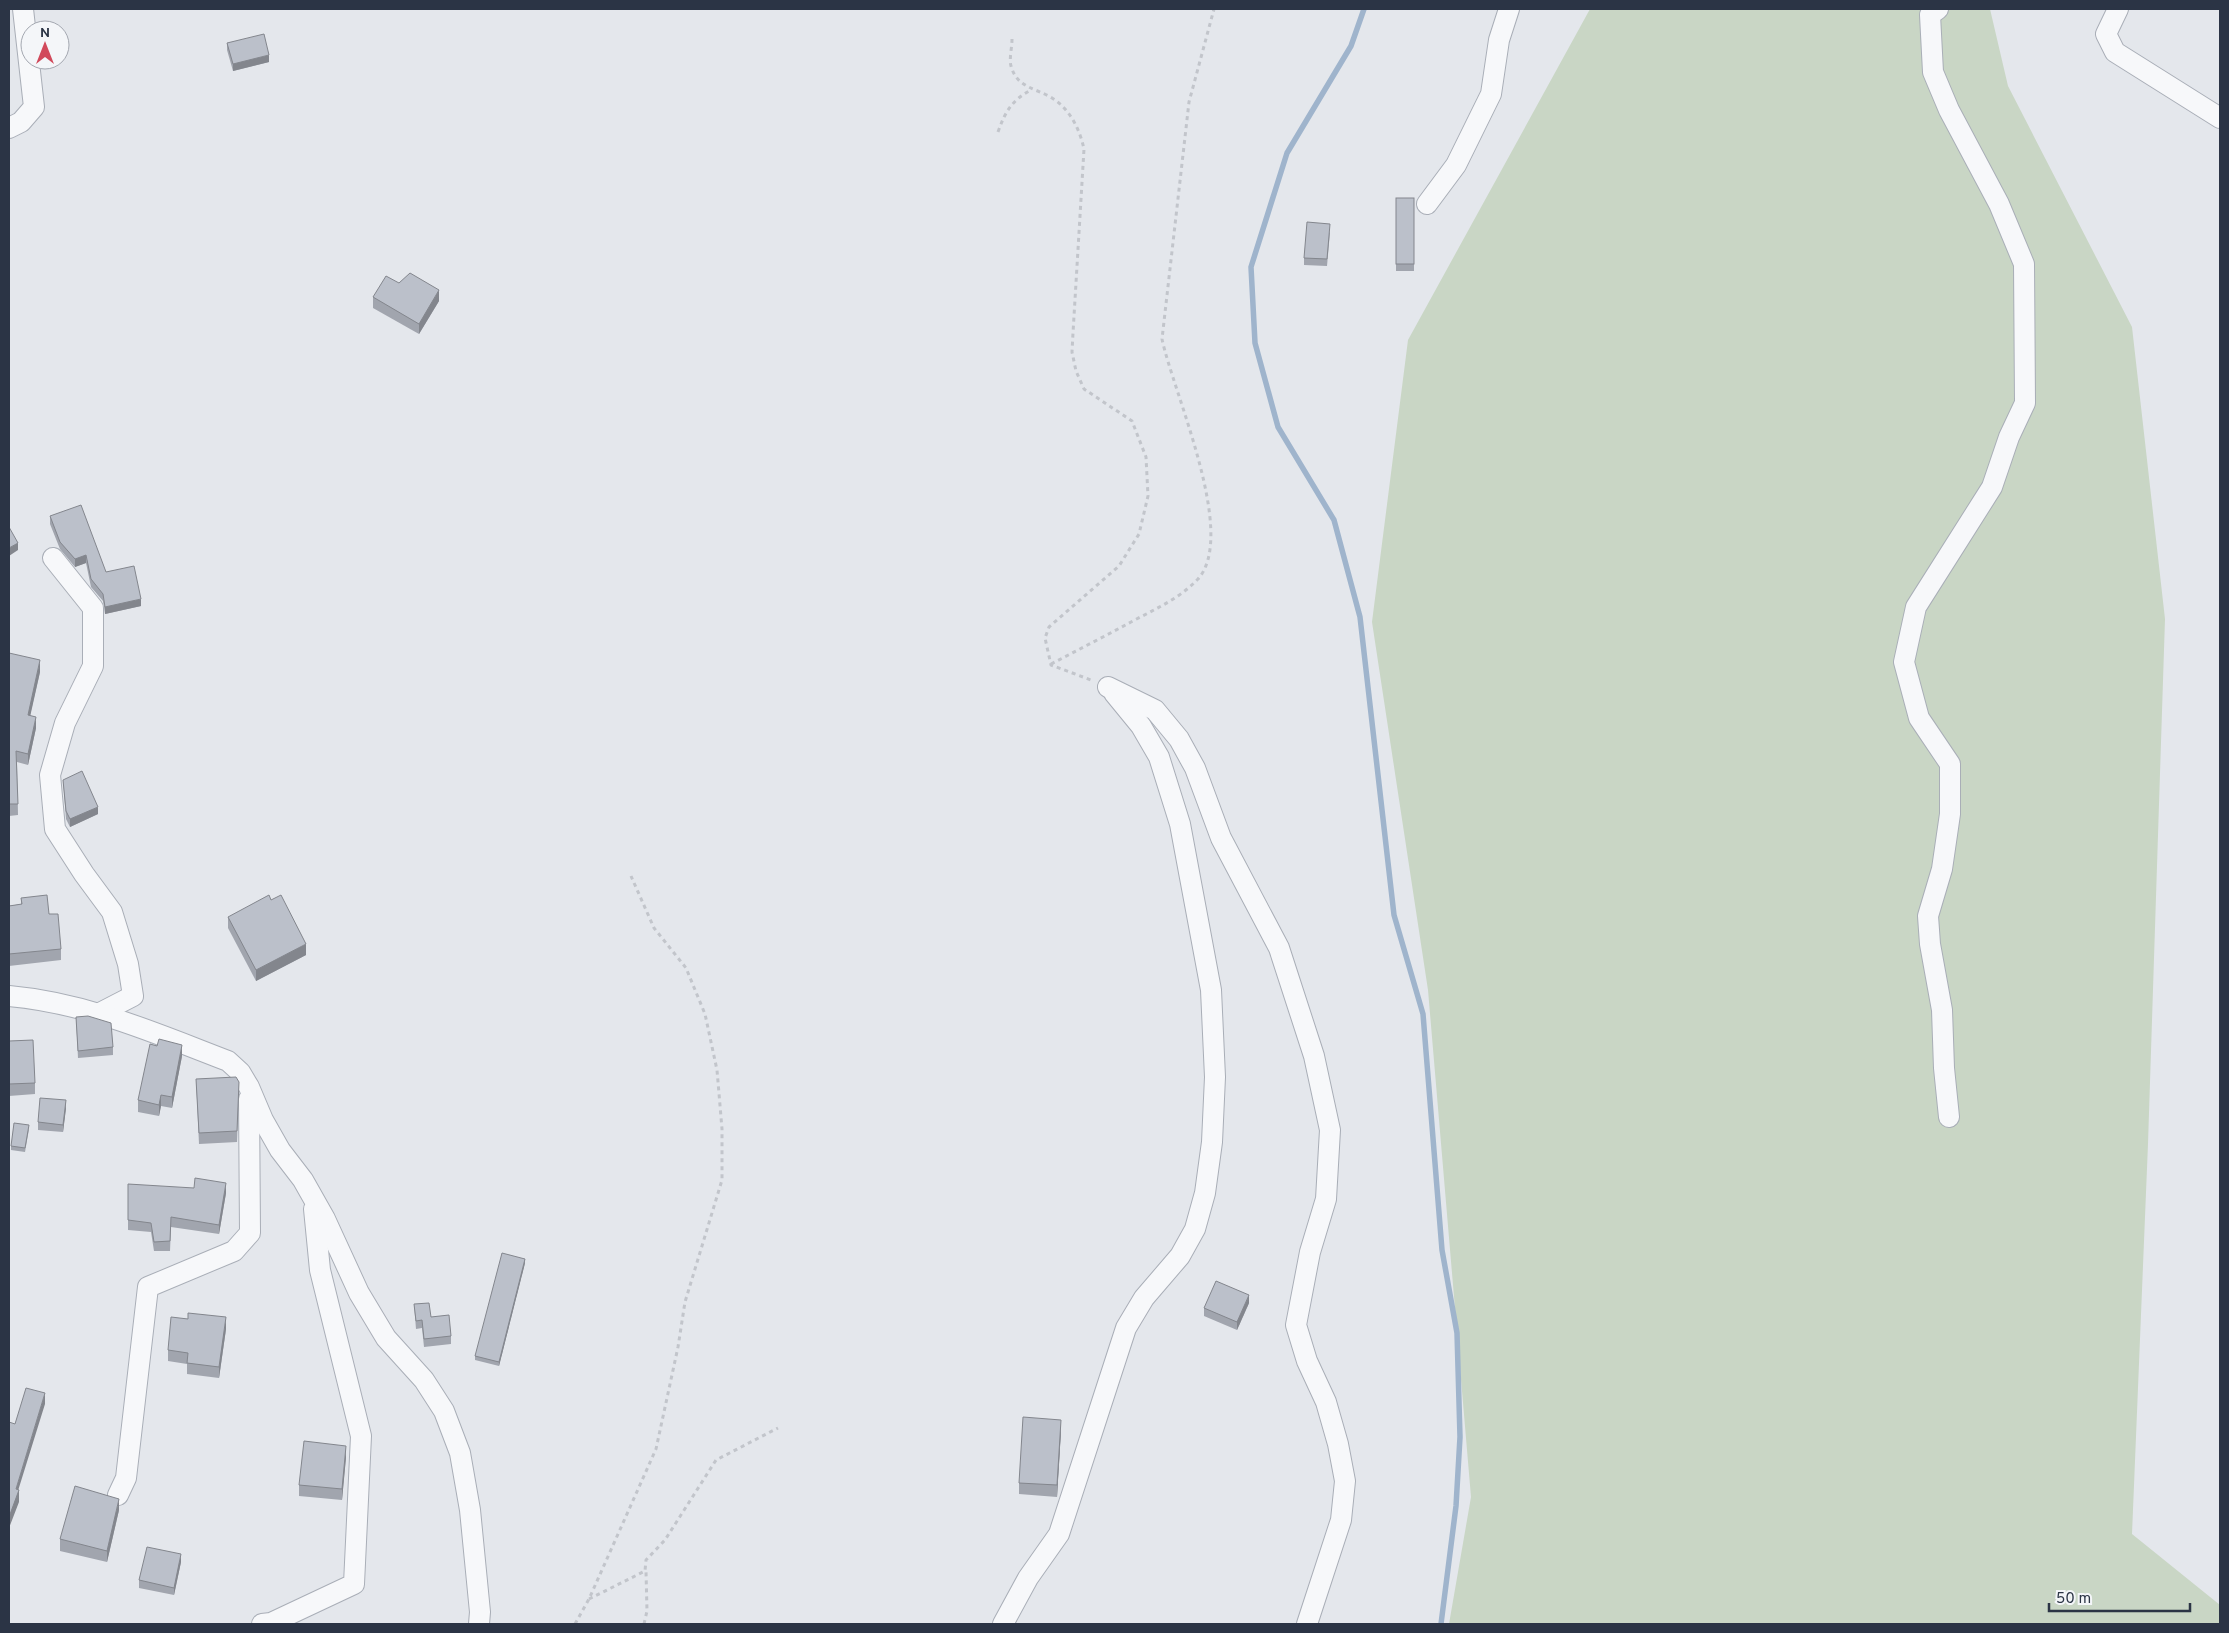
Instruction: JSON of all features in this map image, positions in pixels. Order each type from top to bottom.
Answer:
[{"type":"street","points":[[9,128],[22,122],[34,107],[23,9]]},
{"type":"street","points":[[1427,204],[1456,165],[1490,94],[1499,40],[1509,9]]},
{"type":"street","points":[[1938,9],[1930,15],[1933,72],[1950,110],[1999,204],[2024,264],[2025,403],[2009,437],[1992,487],[1916,607],[1904,662],[1919,718],[1950,764],[1950,814],[1942,869],[1928,916],[1930,944],[1942,1010],[1944,1068],[1950,1117]]},
{"type":"street","points":[[2118,9],[2106,34],[2115,52],[2220,118]]},
{"type":"street","points":[[53,558],[92,608],[93,666],[65,724],[50,775],[55,829],[84,874],[112,912],[128,964],[133,996],[100,1013]]},
{"type":"street","points":[[1003,1624],[1028,1578],[1059,1534],[1126,1328],[1144,1298],[1180,1256],[1195,1230],[1205,1193],[1212,1142],[1215,1077],[1211,990],[1180,824],[1159,757],[1141,726],[1108,686]]},
{"type":"street","points":[[1108,686],[1155,710],[1179,739],[1195,768],[1221,838],[1280,948],[1314,1056],[1330,1130],[1326,1200],[1310,1252],[1296,1325],[1307,1362],[1326,1402],[1338,1444],[1345,1481],[1341,1520],[1307,1624]]},
{"type":"street","points":[[9,996],[100,1013],[228,1061],[240,1072],[280,1150],[302,1180],[325,1219],[359,1293],[386,1338],[424,1380],[444,1411],[460,1453],[470,1510],[479,1624]]},
{"type":"street","points":[[118,1495],[126,1478],[148,1287],[234,1251],[250,1233],[249,1087]]},
{"type":"street","points":[[262,1624],[272,1623],[354,1584],[361,1436],[320,1270],[314,1202]]},
{"type":"path","points":[[1051,665],[1174,600],[1199,577],[1212,548],[1205,483],[1187,416],[1167,364],[1162,339],[1189,102],[1214,9]]},
{"type":"path","points":[[1012,40],[1011,66],[1018,80],[1030,90],[1053,98],[1070,115],[1080,131],[1084,149],[1073,332],[1074,361],[1084,388],[1132,421],[1146,457],[1148,496],[1139,534],[1118,566],[1049,628],[1045,638],[1051,665]]},
{"type":"path","points":[[998,132],[1006,110],[1020,96],[1030,90]]},
{"type":"path","points":[[1051,665],[1108,686]]},
{"type":"path","points":[[575,1624],[589,1599],[656,1449],[686,1302],[722,1180],[722,1129],[717,1070],[705,1014],[686,968],[654,928],[631,876]]},
{"type":"path","points":[[589,1599],[645,1571],[646,1560],[665,1540],[716,1460],[778,1428]]},
{"type":"path","points":[[644,1624],[647,1611],[646,1560]]},
{"type":"green space","points":[[1590,9],[1990,9],[2008,86],[2132,327],[2165,619],[2148,1144],[2132,1534],[2220,1605],[2220,1624],[1449,1624],[1471,1497],[1428,990],[1372,622],[1408,340]]},
{"type":"building","points":[[264,34],[269,55],[233,64],[227,43]]},
{"type":"building","points":[[1396,198],[1414,198],[1414,264],[1396,264]]},
{"type":"building","points":[[1307,222],[1330,224],[1327,259],[1304,258]]},
{"type":"building","points":[[410,273],[439,290],[419,324],[373,297],[386,276],[399,283]]},
{"type":"building","points":[[81,505],[106,572],[134,566],[141,599],[105,607],[103,594],[91,579],[86,555],[75,559],[60,542],[50,516]]},
{"type":"building","points":[[9,527],[18,543],[9,548]]},
{"type":"building","points":[[9,653],[40,660],[28,715],[36,717],[28,754],[16,751],[18,804],[9,804]]},
{"type":"building","points":[[82,771],[98,807],[70,819],[66,811],[63,780]]},
{"type":"building","points":[[47,895],[49,914],[58,914],[61,949],[9,954],[9,906],[22,904],[21,898]]},
{"type":"building","points":[[269,895],[271,900],[281,895],[306,944],[256,970],[228,917]]},
{"type":"building","points":[[88,1016],[111,1023],[113,1047],[78,1051],[76,1017]]},
{"type":"building","points":[[159,1039],[182,1045],[172,1097],[161,1095],[159,1105],[138,1100],[150,1044],[157,1046]]},
{"type":"building","points":[[33,1040],[35,1083],[9,1084],[9,1041]]},
{"type":"building","points":[[236,1077],[239,1082],[237,1131],[199,1133],[196,1079]]},
{"type":"building","points":[[40,1098],[66,1100],[63,1125],[38,1122]]},
{"type":"building","points":[[14,1123],[29,1125],[25,1148],[11,1146]]},
{"type":"building","points":[[195,1178],[226,1183],[219,1225],[171,1217],[170,1241],[154,1242],[151,1223],[128,1220],[128,1184],[194,1188]]},
{"type":"building","points":[[502,1253],[525,1259],[499,1362],[475,1356]]},
{"type":"building","points":[[1216,1281],[1249,1295],[1237,1322],[1204,1308]]},
{"type":"building","points":[[429,1303],[431,1317],[449,1315],[451,1336],[424,1339],[422,1320],[416,1321],[414,1304]]},
{"type":"building","points":[[188,1313],[226,1317],[219,1367],[187,1363],[188,1353],[168,1350],[171,1317],[188,1319]]},
{"type":"building","points":[[26,1388],[45,1393],[16,1489],[19,1490],[9,1517],[9,1422],[15,1424]]},
{"type":"building","points":[[1023,1417],[1061,1420],[1057,1485],[1019,1483]]},
{"type":"building","points":[[304,1441],[346,1446],[342,1489],[299,1485]]},
{"type":"building","points":[[75,1486],[119,1499],[107,1551],[60,1539]]},
{"type":"building","points":[[147,1547],[181,1554],[174,1588],[139,1580]]},
{"type":"waterway","points":[[1364,9],[1351,46],[1287,153],[1251,267],[1255,343],[1278,427],[1334,520],[1360,617],[1394,915],[1423,1014],[1442,1250],[1457,1333],[1460,1437],[1456,1506],[1441,1624]]}]
